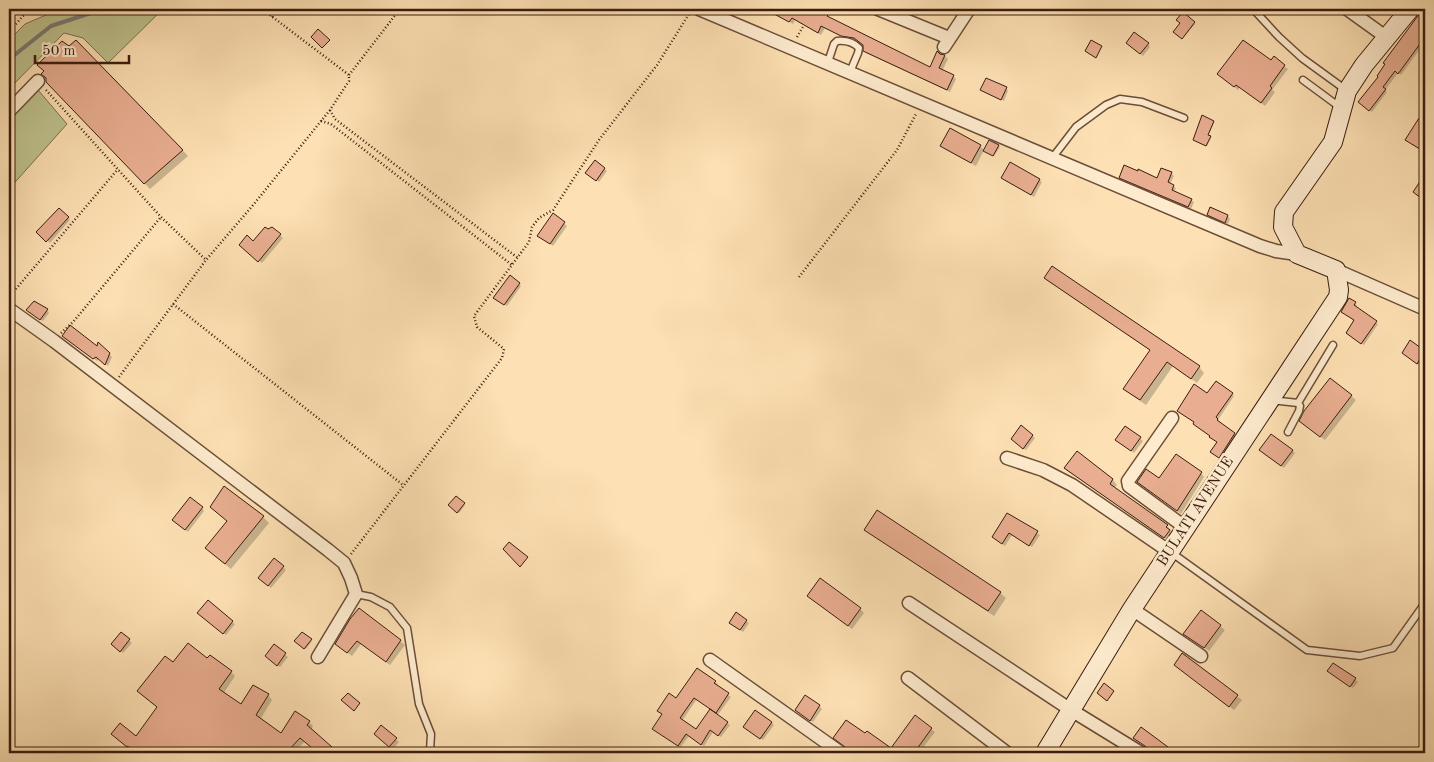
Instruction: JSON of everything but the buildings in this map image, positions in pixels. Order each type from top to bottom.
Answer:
[{"type":"street","points":[[699,9],[923,102],[1260,246],[1276,251],[1297,254],[1425,309]]},
{"type":"street","points":[[878,9],[909,14],[947,43],[969,9]]},
{"type":"street","points":[[1347,9],[1386,37]]},
{"type":"street","points":[[1297,254],[1283,226],[1284,212],[1333,142],[1347,91],[1364,65],[1410,9]]},
{"type":"street","points":[[9,111],[38,81]]},
{"type":"street","name":"BULATI AVENUE","points":[[1045,753],[1132,609],[1338,297],[1339,290],[1336,270]]},
{"type":"street","points":[[9,309],[54,341],[344,563],[352,578],[356,594],[318,657]]},
{"type":"street","points":[[1172,418],[1128,481],[1130,486],[1186,528]]},
{"type":"street","points":[[1007,458],[1043,470],[1072,485],[1170,552]]},
{"type":"street","points":[[909,603],[1071,710],[1141,753]]},
{"type":"street","points":[[1132,609],[1201,656]]},
{"type":"street","points":[[710,660],[841,753]]},
{"type":"street","points":[[908,678],[1007,753]]},
{"type":"lane","points":[[1253,9],[1302,58],[1347,91]]},
{"type":"lane","points":[[828,62],[834,44],[837,41],[842,40],[854,44],[859,48],[850,72]]},
{"type":"lane","points":[[1303,80],[1342,109]]},
{"type":"lane","points":[[1053,157],[1076,127],[1106,105],[1120,99],[1142,102],[1184,118]]},
{"type":"lane","points":[[1298,403],[1333,345]]},
{"type":"lane","points":[[1269,400],[1298,403]]},
{"type":"lane","points":[[1288,432],[1300,412],[1298,403]]},
{"type":"lane","points":[[1170,552],[1307,650],[1360,656],[1393,648],[1425,603]]},
{"type":"lane","points":[[356,594],[371,597],[390,607],[407,628],[419,704],[431,734],[430,751]]},
{"type":"path","points":[[9,32],[29,9]]},
{"type":"path","points":[[262,9],[350,74]]},
{"type":"path","points":[[272,17],[279,9]]},
{"type":"path","points":[[112,386],[206,260],[330,110],[349,81],[350,74],[400,9]]},
{"type":"path","points":[[344,563],[502,358],[504,349],[478,327],[474,316],[529,242],[532,227],[539,218],[553,210],[599,140],[657,65],[692,9]]},
{"type":"path","points":[[38,81],[161,217],[206,260]]},
{"type":"path","points":[[799,277],[897,150],[923,102]]},
{"type":"path","points":[[330,110],[335,120],[518,258]]},
{"type":"path","points":[[321,121],[331,124],[512,265]]},
{"type":"path","points":[[9,297],[118,169]]},
{"type":"path","points":[[54,341],[73,322],[161,217]]},
{"type":"path","points":[[173,304],[403,485]]},
{"type":"green space","points":[[60,9],[163,9],[108,63],[83,38],[64,33],[9,89],[9,40],[25,24]]},
{"type":"green space","points":[[38,90],[67,124],[9,189],[9,119]]},
{"type":"waterway","points":[[9,61],[51,26],[100,9]]}]
